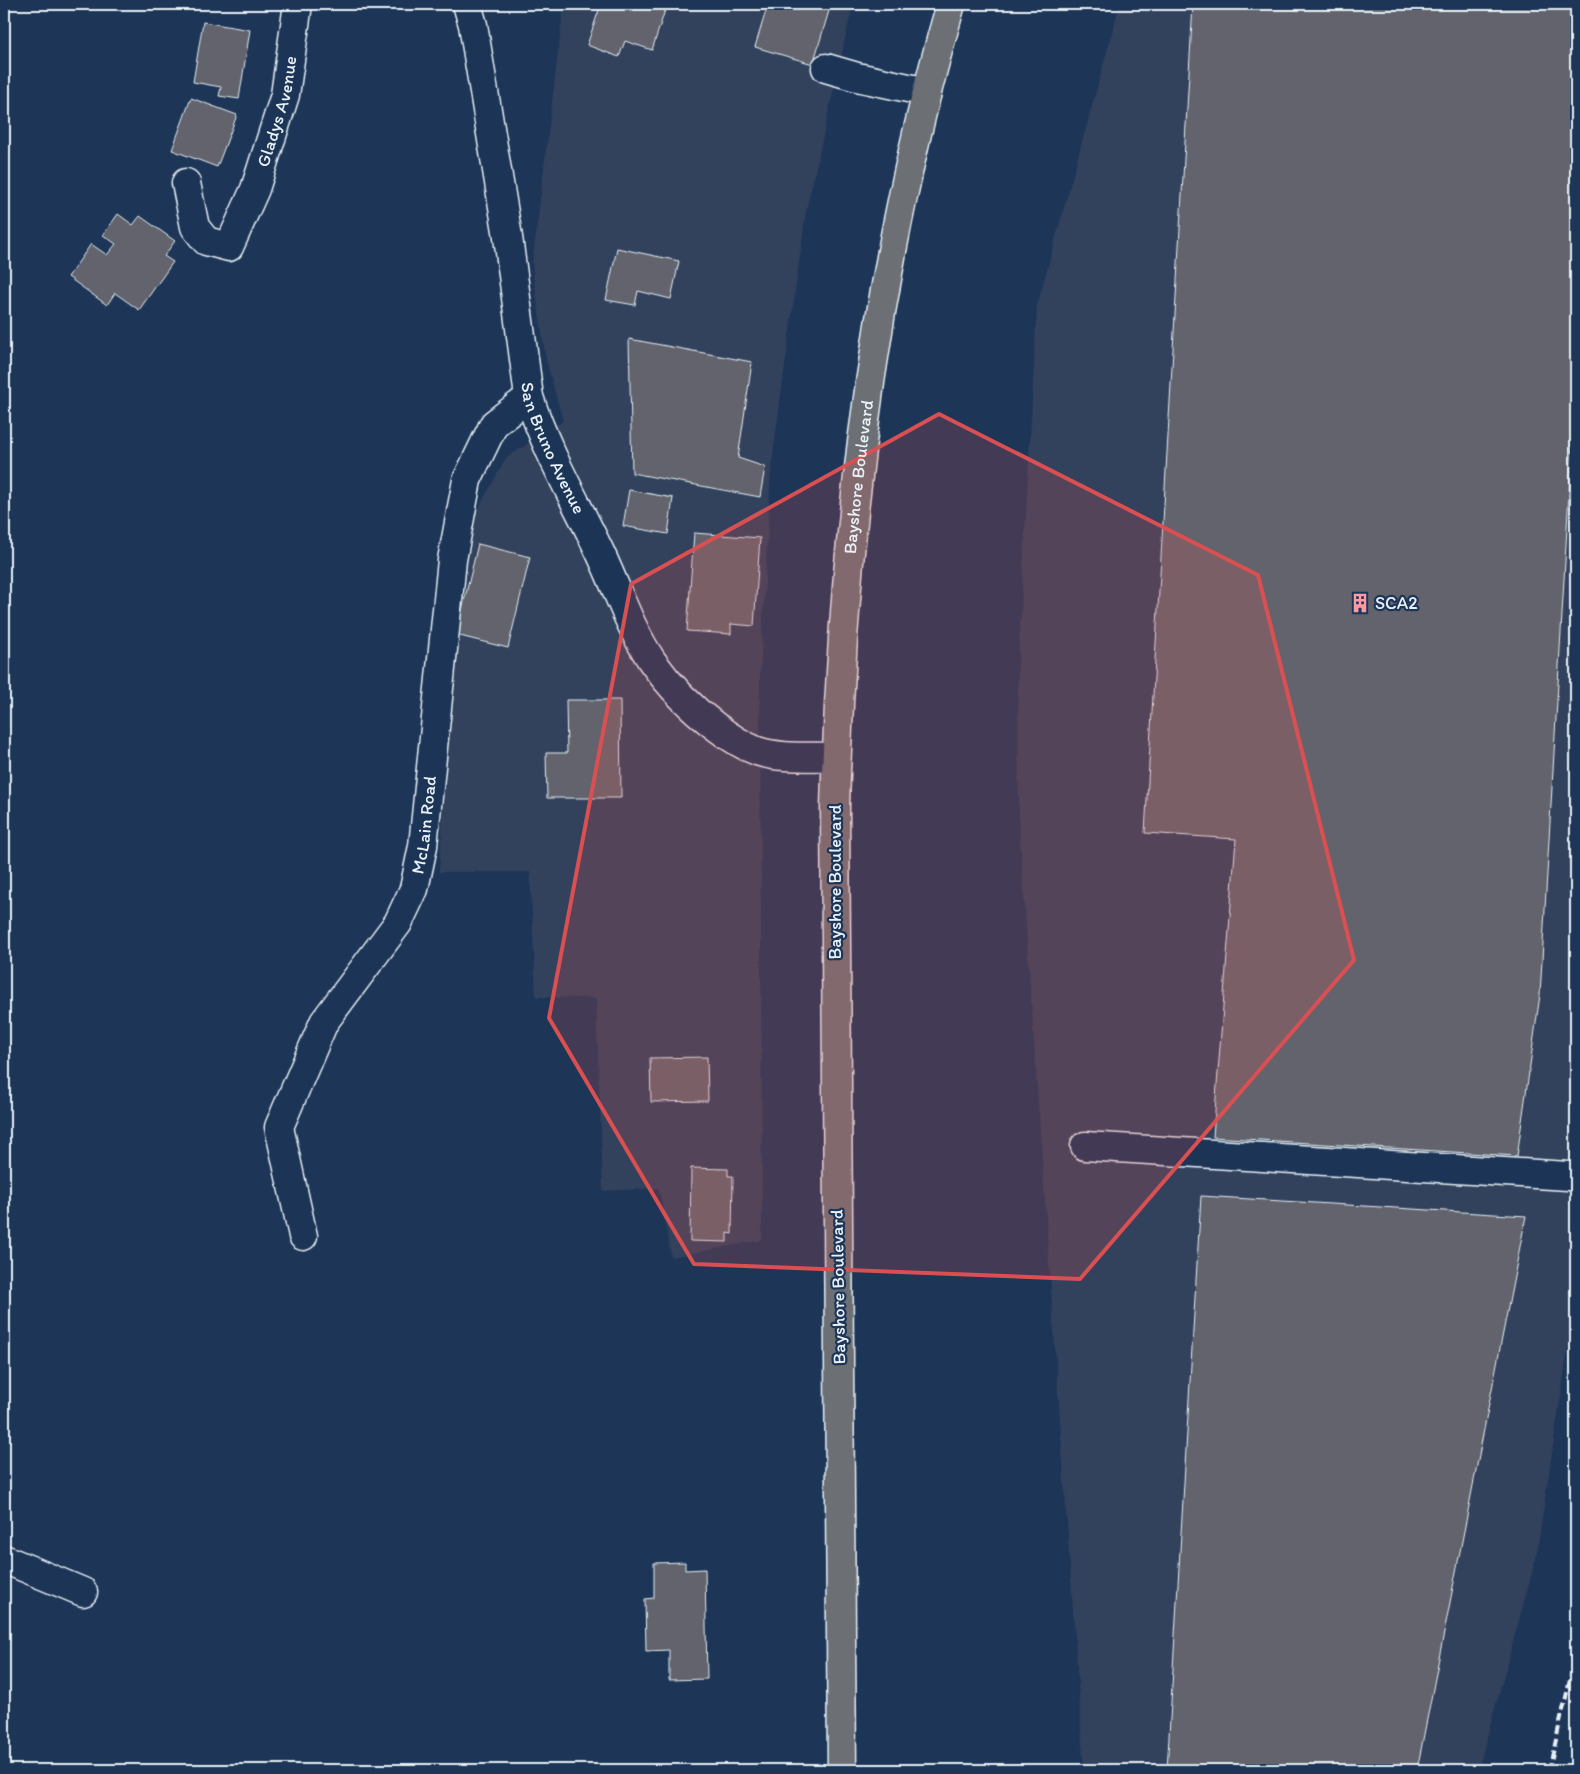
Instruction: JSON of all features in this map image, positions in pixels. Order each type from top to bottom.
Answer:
[{"type":"main road","name":"Bayshore Boulevard","points":[[842,1770],[835,884],[836,757],[847,581],[871,371],[896,230],[927,92],[951,4]]},
{"type":"street","name":"Gladys Avenue","points":[[186,183],[195,227],[206,241],[229,247],[255,188],[285,95],[298,4]]},
{"type":"street","name":"San Bruno Avenue","points":[[468,4],[508,237],[528,397],[546,444],[598,547],[634,628],[652,660],[673,687],[702,716],[736,741],[758,751],[773,755],[836,757]]},
{"type":"street","points":[[826,68],[857,77],[927,92]]},
{"type":"street","name":"McLain Road","points":[[303,1236],[279,1127],[324,1022],[398,922],[414,889],[423,846],[452,560],[467,480],[494,424],[528,397]]},
{"type":"street","points":[[1085,1146],[1568,1176]]},
{"type":"street","points":[[4,1559],[83,1592]]},
{"type":"highlighted area","points":[[939,414],[1258,575],[1354,960],[1080,1279],[694,1264],[549,1018],[631,584]]},
{"type":"shaded area","points":[[564,4],[853,4],[806,211],[771,469],[760,673],[762,1240],[671,1257],[659,1188],[603,1191],[596,998],[536,997],[530,872],[439,872],[454,653],[472,520],[506,458],[563,421],[546,360],[532,266]]},
{"type":"shaded area","points":[[1120,4],[1576,4],[1576,1296],[1536,1558],[1478,1770],[1084,1770],[1019,823],[1018,666],[1037,306]]},
{"type":"building","points":[[601,4],[667,4],[652,50],[625,41],[619,57],[587,45]]},
{"type":"building","points":[[768,4],[831,4],[813,64],[755,47]]},
{"type":"building","name":"SCA2","points":[[1193,4],[1576,4],[1576,372],[1540,995],[1517,1156],[1213,1137],[1236,839],[1145,833]]},
{"type":"building","points":[[203,22],[250,30],[239,99],[219,96],[221,87],[193,82]]},
{"type":"building","points":[[191,98],[237,115],[217,167],[172,150]]},
{"type":"building","points":[[118,214],[133,225],[140,216],[175,241],[164,256],[173,262],[139,310],[115,293],[107,305],[68,277],[91,244],[107,255],[116,244],[103,235]]},
{"type":"building","points":[[617,248],[679,261],[671,299],[638,291],[635,305],[606,300]]},
{"type":"building","points":[[629,339],[752,362],[738,458],[765,467],[760,497],[632,473]]},
{"type":"building","points":[[629,490],[673,498],[668,534],[623,526]]},
{"type":"building","points":[[694,533],[760,538],[754,626],[731,624],[731,634],[687,631]]},
{"type":"building","points":[[478,544],[530,557],[508,648],[456,635]]},
{"type":"building","points":[[566,700],[620,700],[621,798],[547,798],[546,753],[567,753]]},
{"type":"building","points":[[707,1057],[708,1101],[651,1102],[650,1058]]},
{"type":"building","points":[[691,1168],[728,1169],[728,1176],[733,1176],[732,1234],[727,1233],[727,1242],[690,1241]]},
{"type":"building","points":[[1201,1196],[1526,1216],[1417,1770],[1167,1770]]},
{"type":"building","points":[[685,1562],[685,1570],[705,1569],[707,1679],[669,1680],[669,1650],[646,1651],[645,1599],[654,1598],[654,1563]]},
{"type":"railway","points":[[1549,1770],[1576,1654]]},
{"type":"place","name":"SCA2","points":[[1360,603]]}]
